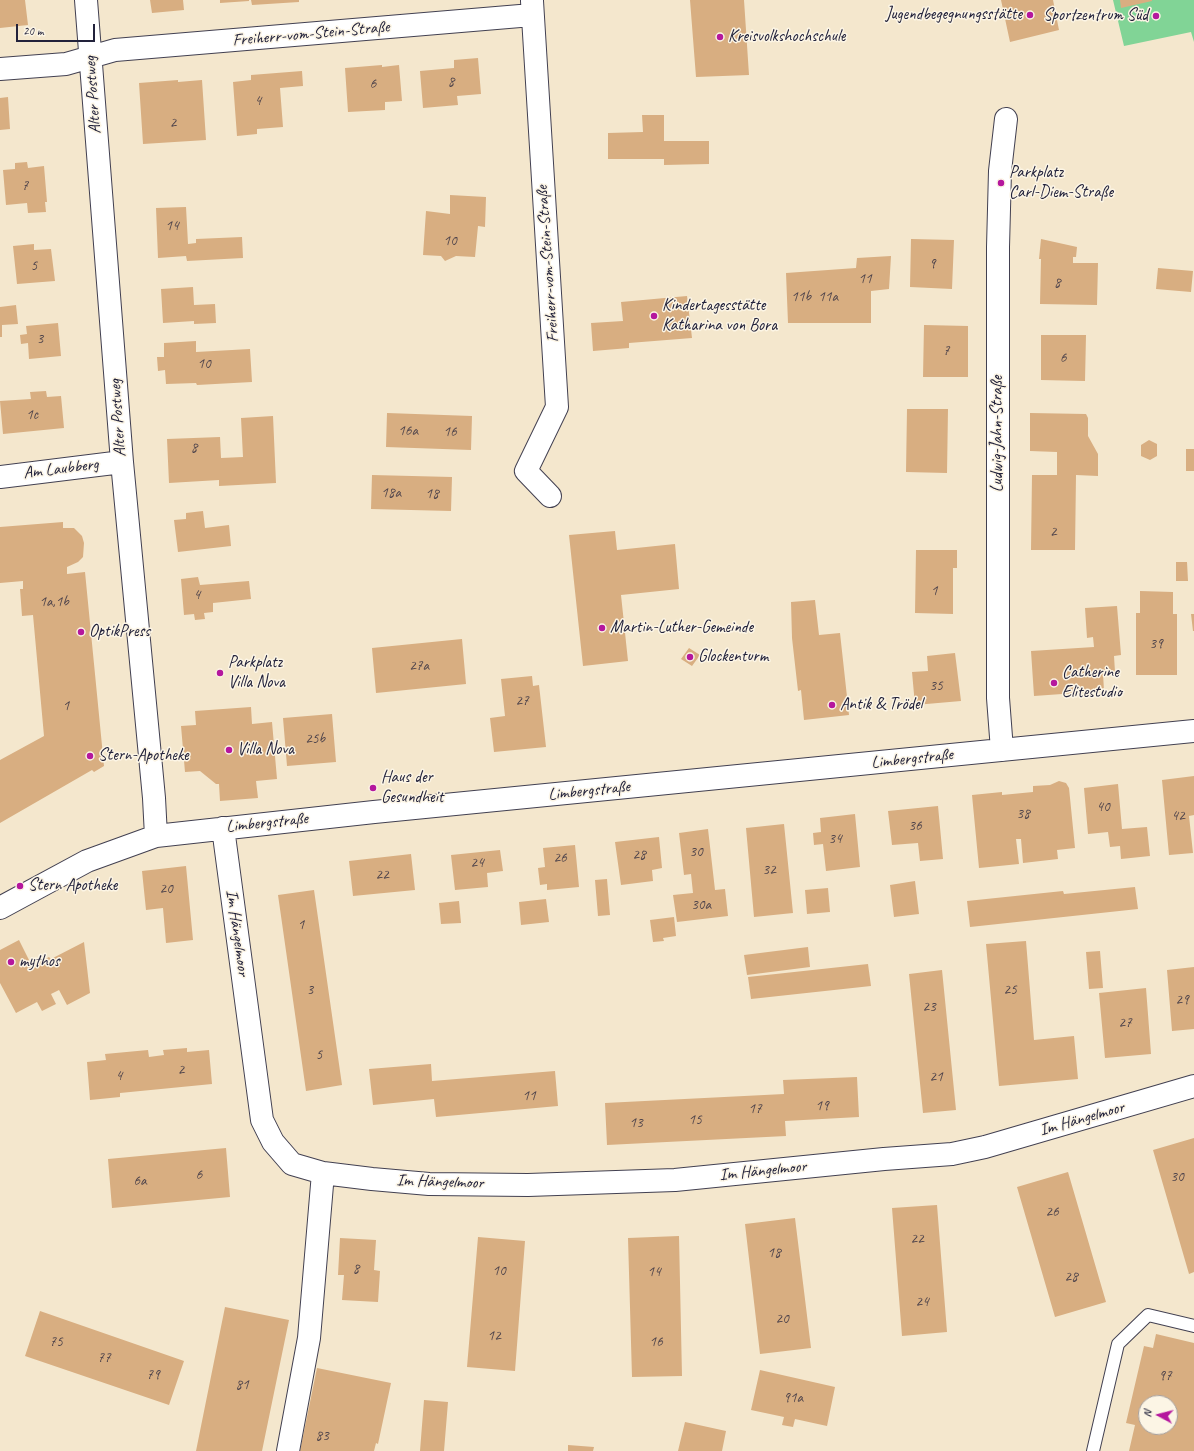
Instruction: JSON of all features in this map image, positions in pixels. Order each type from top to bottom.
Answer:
[{"type":"street","name":"Alter Postweg","points":[[86,0],[122,462],[154,798],[156,836]]},
{"type":"street","name":"Freiherr-vom-Stein-Straße","points":[[0,70],[66,64],[115,50],[532,7],[557,407],[526,471],[550,496]]},
{"type":"street","name":"Ludwig-Jahn-Straße","points":[[1002,750],[998,698],[998,247],[1000,171],[1006,119]]},
{"type":"street","name":"Am Laubberg","points":[[0,477],[122,462]]},
{"type":"street","name":"Limbergstraße","points":[[0,908],[87,861],[156,836],[223,828],[1194,731]]},
{"type":"street","name":"Im Hängelmoor","points":[[223,828],[262,1120],[273,1142],[292,1164],[323,1173],[429,1184],[536,1184],[675,1180],[952,1154],[985,1147],[1194,1086]]},
{"type":"street","points":[[288,1451],[309,1338],[323,1173]]},
{"type":"lane","points":[[1093,1451],[1118,1344],[1148,1315],[1194,1326]]},
{"type":"green space","name":"Sportzentrum Süd","points":[[1113,0],[1194,0],[1194,42],[1191,32],[1124,46]]},
{"type":"building","points":[[0,0],[25,0],[28,25],[0,28]]},
{"type":"building","points":[[150,0],[183,0],[184,10],[152,13]]},
{"type":"building","points":[[220,0],[249,0],[249,1],[220,3]]},
{"type":"building","points":[[251,0],[299,0],[299,2],[252,5]]},
{"type":"building","name":"Kreisvolkshochschule","points":[[690,0],[744,0],[749,75],[696,77]]},
{"type":"building","name":"Jugendbegegnungsstätte","points":[[1001,0],[1053,0],[1059,30],[1010,42]]},
{"type":"building","points":[[1120,0],[1152,0],[1152,1],[1121,8]]},
{"type":"building","points":[[478,58],[481,94],[457,96],[458,105],[423,108],[420,71],[454,68],[454,60]]},
{"type":"building","points":[[382,65],[382,67],[399,65],[402,101],[385,102],[385,110],[348,112],[345,68]]},
{"type":"building","points":[[302,71],[303,86],[280,88],[283,127],[257,129],[257,134],[237,136],[233,82],[251,80],[251,75]]},
{"type":"building","points":[[178,80],[178,82],[202,80],[206,140],[143,144],[139,83]]},
{"type":"building","points":[[8,97],[10,129],[0,130],[0,98]]},
{"type":"building","points":[[642,115],[664,115],[664,141],[709,141],[709,164],[664,165],[664,159],[608,159],[608,133],[643,132]]},
{"type":"building","points":[[27,162],[28,168],[44,166],[47,202],[45,202],[46,212],[28,213],[27,203],[6,205],[3,170],[15,169],[15,163]]},
{"type":"building","points":[[450,195],[486,197],[485,227],[478,226],[475,257],[456,256],[445,261],[441,256],[423,255],[426,211],[450,214]]},
{"type":"building","points":[[186,207],[188,244],[196,243],[196,239],[242,237],[243,258],[187,261],[186,256],[158,258],[156,208]]},
{"type":"building","points":[[911,239],[954,240],[952,289],[910,287]]},
{"type":"building","points":[[1041,239],[1077,247],[1076,257],[1073,257],[1073,263],[1098,263],[1097,305],[1040,304],[1041,259],[1039,259]]},
{"type":"building","points":[[34,244],[34,250],[51,249],[55,281],[17,284],[13,246]]},
{"type":"building","points":[[891,256],[889,289],[871,291],[871,323],[788,323],[786,273],[856,268],[857,258]]},
{"type":"building","points":[[1158,268],[1193,271],[1191,292],[1156,289]]},
{"type":"building","points":[[193,287],[194,305],[215,304],[216,323],[194,324],[194,321],[163,323],[161,289]]},
{"type":"building","points":[[687,296],[692,338],[629,343],[629,348],[593,351],[591,323],[623,321],[621,302]]},
{"type":"building","points":[[16,305],[18,324],[2,325],[2,337],[0,337],[0,307]]},
{"type":"building","points":[[58,323],[61,356],[29,359],[28,343],[21,344],[20,335],[27,334],[26,326]]},
{"type":"building","points":[[924,325],[968,326],[968,377],[923,377]]},
{"type":"building","points":[[1041,335],[1086,335],[1085,381],[1041,380]]},
{"type":"building","points":[[196,341],[196,352],[250,349],[252,382],[197,385],[196,383],[166,384],[165,370],[158,371],[157,357],[164,357],[164,343]]},
{"type":"building","points":[[46,391],[47,397],[61,396],[64,428],[3,434],[0,401],[31,399],[30,392]]},
{"type":"building","points":[[907,409],[948,409],[947,473],[906,472]]},
{"type":"building","points":[[387,413],[472,416],[471,450],[386,447]]},
{"type":"building","points":[[1030,413],[1086,414],[1088,418],[1088,436],[1098,454],[1098,476],[1076,475],[1075,550],[1031,550],[1032,475],[1057,475],[1057,452],[1030,451]]},
{"type":"building","points":[[273,416],[276,483],[219,486],[219,480],[169,483],[167,439],[220,437],[221,458],[243,457],[241,418]]},
{"type":"building","points":[[1149,440],[1157,444],[1157,456],[1150,460],[1141,456],[1141,445]]},
{"type":"building","points":[[1186,449],[1194,449],[1194,471],[1186,471]]},
{"type":"building","points":[[372,475],[452,477],[451,511],[371,509]]},
{"type":"building","points":[[203,511],[205,528],[229,525],[231,546],[178,552],[174,520],[186,519],[186,513]]},
{"type":"building","points":[[63,522],[63,528],[74,528],[82,536],[84,543],[83,557],[78,562],[67,567],[67,574],[85,572],[104,766],[94,772],[92,770],[0,823],[0,760],[44,736],[33,615],[22,616],[20,589],[23,589],[23,581],[0,583],[0,527]]},
{"type":"building","name":"Martin-Luther-Gemeinde","points":[[615,531],[617,550],[675,544],[679,589],[621,595],[628,661],[583,666],[569,535]]},
{"type":"building","points":[[916,550],[957,550],[957,568],[953,568],[953,614],[915,613]]},
{"type":"building","points":[[1176,562],[1187,562],[1188,581],[1176,581]]},
{"type":"building","points":[[198,577],[200,585],[249,581],[251,599],[213,603],[213,612],[204,613],[205,619],[195,620],[194,614],[184,615],[181,579]]},
{"type":"building","points":[[1140,591],[1173,592],[1173,614],[1177,614],[1177,675],[1136,675],[1136,613],[1140,613]]},
{"type":"building","points":[[815,600],[819,635],[840,633],[849,715],[804,720],[801,690],[798,691],[792,638],[791,602]]},
{"type":"building","points":[[1117,606],[1121,655],[1114,656],[1115,672],[1103,673],[1104,691],[1034,696],[1031,651],[1094,647],[1093,637],[1087,638],[1085,608]]},
{"type":"building","points":[[1191,614],[1194,614],[1194,631],[1193,631]]},
{"type":"building","points":[[462,639],[466,684],[376,693],[372,648]]},
{"type":"building","name":"Glockenturm","points":[[689,648],[700,655],[692,666],[681,659]]},
{"type":"building","points":[[955,653],[961,701],[915,705],[912,672],[928,671],[927,656]]},
{"type":"building","points":[[532,676],[533,686],[539,685],[546,747],[494,752],[490,718],[505,716],[501,679]]},
{"type":"building","points":[[251,707],[252,724],[272,722],[277,779],[256,781],[258,798],[220,801],[219,784],[216,784],[200,771],[185,772],[181,726],[196,725],[195,711]]},
{"type":"building","points":[[332,714],[336,762],[287,766],[283,718]]},
{"type":"building","points":[[1194,776],[1194,815],[1189,816],[1193,853],[1169,855],[1162,780]]},
{"type":"building","points":[[1059,781],[1066,783],[1069,788],[1075,848],[1057,850],[1058,859],[1023,863],[1021,839],[1016,839],[1019,864],[979,868],[972,795],[1002,792],[1002,795],[1033,792],[1033,786],[1050,785]]},
{"type":"building","points":[[1118,784],[1122,829],[1147,827],[1150,856],[1121,859],[1120,846],[1110,847],[1108,832],[1088,834],[1084,788]]},
{"type":"building","points":[[938,806],[943,859],[920,861],[918,843],[892,845],[888,811]]},
{"type":"building","points":[[855,814],[860,867],[826,871],[823,844],[814,845],[813,833],[821,832],[820,818]]},
{"type":"building","points":[[784,824],[793,913],[754,917],[746,828]]},
{"type":"building","points":[[708,829],[715,890],[725,889],[728,916],[677,922],[673,895],[693,893],[691,874],[684,875],[679,833]]},
{"type":"building","points":[[659,837],[662,868],[652,870],[653,881],[621,885],[615,842]]},
{"type":"building","points":[[575,845],[579,887],[547,890],[547,884],[540,885],[538,868],[545,867],[543,848]]},
{"type":"building","points":[[500,850],[503,871],[487,873],[488,887],[455,890],[451,855]]},
{"type":"building","points":[[411,854],[415,890],[353,896],[349,861]]},
{"type":"building","points":[[186,866],[193,940],[166,943],[163,908],[146,910],[142,871]]},
{"type":"building","points":[[607,879],[610,915],[598,916],[595,880]]},
{"type":"building","points":[[915,881],[919,914],[894,917],[890,885]]},
{"type":"building","points":[[1135,887],[1138,909],[970,927],[967,901],[1063,891],[1064,894]]},
{"type":"building","points":[[828,888],[830,912],[807,914],[805,890]]},
{"type":"building","points":[[314,890],[342,1085],[306,1091],[278,895]]},
{"type":"building","points":[[546,899],[549,922],[521,925],[519,902]]},
{"type":"building","points":[[459,901],[461,923],[441,924],[439,903]]},
{"type":"building","points":[[674,917],[676,936],[663,938],[664,941],[653,942],[650,920]]},
{"type":"building","points":[[19,940],[32,966],[49,957],[51,959],[84,942],[90,993],[67,1005],[59,990],[51,994],[56,1004],[42,1011],[37,1002],[16,1013],[0,983],[0,950]]},
{"type":"building","points":[[1026,941],[1034,1040],[1074,1036],[1078,1079],[999,1086],[986,944]]},
{"type":"building","points":[[808,947],[810,967],[747,975],[744,955]]},
{"type":"building","points":[[1100,951],[1103,988],[1089,989],[1086,952]]},
{"type":"building","points":[[868,964],[871,986],[751,999],[748,977]]},
{"type":"building","points":[[1194,967],[1194,1029],[1172,1031],[1167,970]]},
{"type":"building","points":[[942,970],[956,1110],[923,1113],[909,974]]},
{"type":"building","points":[[1146,988],[1151,1054],[1105,1058],[1099,993]]},
{"type":"building","points":[[187,1048],[187,1052],[209,1050],[212,1084],[120,1093],[120,1097],[90,1100],[87,1062],[106,1060],[105,1054],[148,1050],[149,1057],[164,1055],[163,1050]]},
{"type":"building","points":[[431,1064],[432,1081],[555,1071],[558,1106],[436,1117],[434,1099],[373,1105],[369,1069]]},
{"type":"building","points":[[857,1077],[859,1117],[785,1121],[786,1136],[607,1145],[605,1103],[784,1094],[783,1080]]},
{"type":"building","points":[[1194,1138],[1194,1272],[1189,1274],[1153,1150]]},
{"type":"building","points":[[226,1148],[230,1197],[112,1208],[108,1159]]},
{"type":"building","points":[[1068,1172],[1106,1302],[1055,1317],[1017,1187]]},
{"type":"building","points":[[937,1205],[947,1332],[902,1336],[892,1208]]},
{"type":"building","points":[[795,1218],[811,1348],[760,1354],[745,1224]]},
{"type":"building","points":[[679,1236],[682,1376],[632,1377],[628,1238]]},
{"type":"building","points":[[478,1237],[525,1241],[515,1371],[467,1367]]},
{"type":"building","points":[[340,1238],[376,1240],[374,1270],[380,1271],[378,1302],[342,1300],[344,1275],[338,1275]]},
{"type":"building","points":[[225,1307],[289,1320],[262,1451],[196,1451]]},
{"type":"building","points":[[40,1311],[184,1361],[169,1405],[25,1356]]},
{"type":"building","points":[[1156,1334],[1194,1343],[1194,1451],[1129,1451],[1135,1425],[1126,1423],[1144,1346],[1153,1348]]},
{"type":"building","points":[[317,1368],[391,1383],[378,1444],[376,1443],[374,1451],[300,1451]]},
{"type":"building","points":[[760,1370],[835,1387],[827,1426],[795,1419],[793,1427],[782,1425],[784,1417],[751,1410]]},
{"type":"building","points":[[424,1400],[448,1402],[444,1451],[420,1451]]},
{"type":"building","points":[[685,1422],[726,1431],[722,1451],[678,1451]]},
{"type":"building","points":[[568,1445],[594,1447],[593,1451],[568,1451]]},
{"type":"place","name":"Jugendbegegnungsstätte","points":[[1030,15]]},
{"type":"place","name":"Sportzentrum Süd","points":[[1156,16]]},
{"type":"place","name":"Kreisvolkshochschule","points":[[720,37]]},
{"type":"place","name":"Parkplatz Carl-Diem-Straße","points":[[1001,183]]},
{"type":"place","name":"Kindertagesstätte Katharina von Bora","points":[[654,316]]},
{"type":"place","name":"Martin-Luther-Gemeinde","points":[[602,628]]},
{"type":"place","name":"OptikPress","points":[[81,632]]},
{"type":"place","name":"Glockenturm","points":[[690,657]]},
{"type":"place","name":"Parkplatz Villa Nova","points":[[220,673]]},
{"type":"place","name":"Catherine Elitestudio","points":[[1054,683]]},
{"type":"place","name":"Antik & Trödel","points":[[832,705]]},
{"type":"place","name":"Villa Nova","points":[[229,750]]},
{"type":"place","name":"Stern-Apotheke","points":[[90,756]]},
{"type":"place","name":"Haus der Gesundheit","points":[[373,788]]},
{"type":"place","name":"Stern Apotheke","points":[[20,886]]},
{"type":"place","name":"mythos","points":[[11,962]]}]
